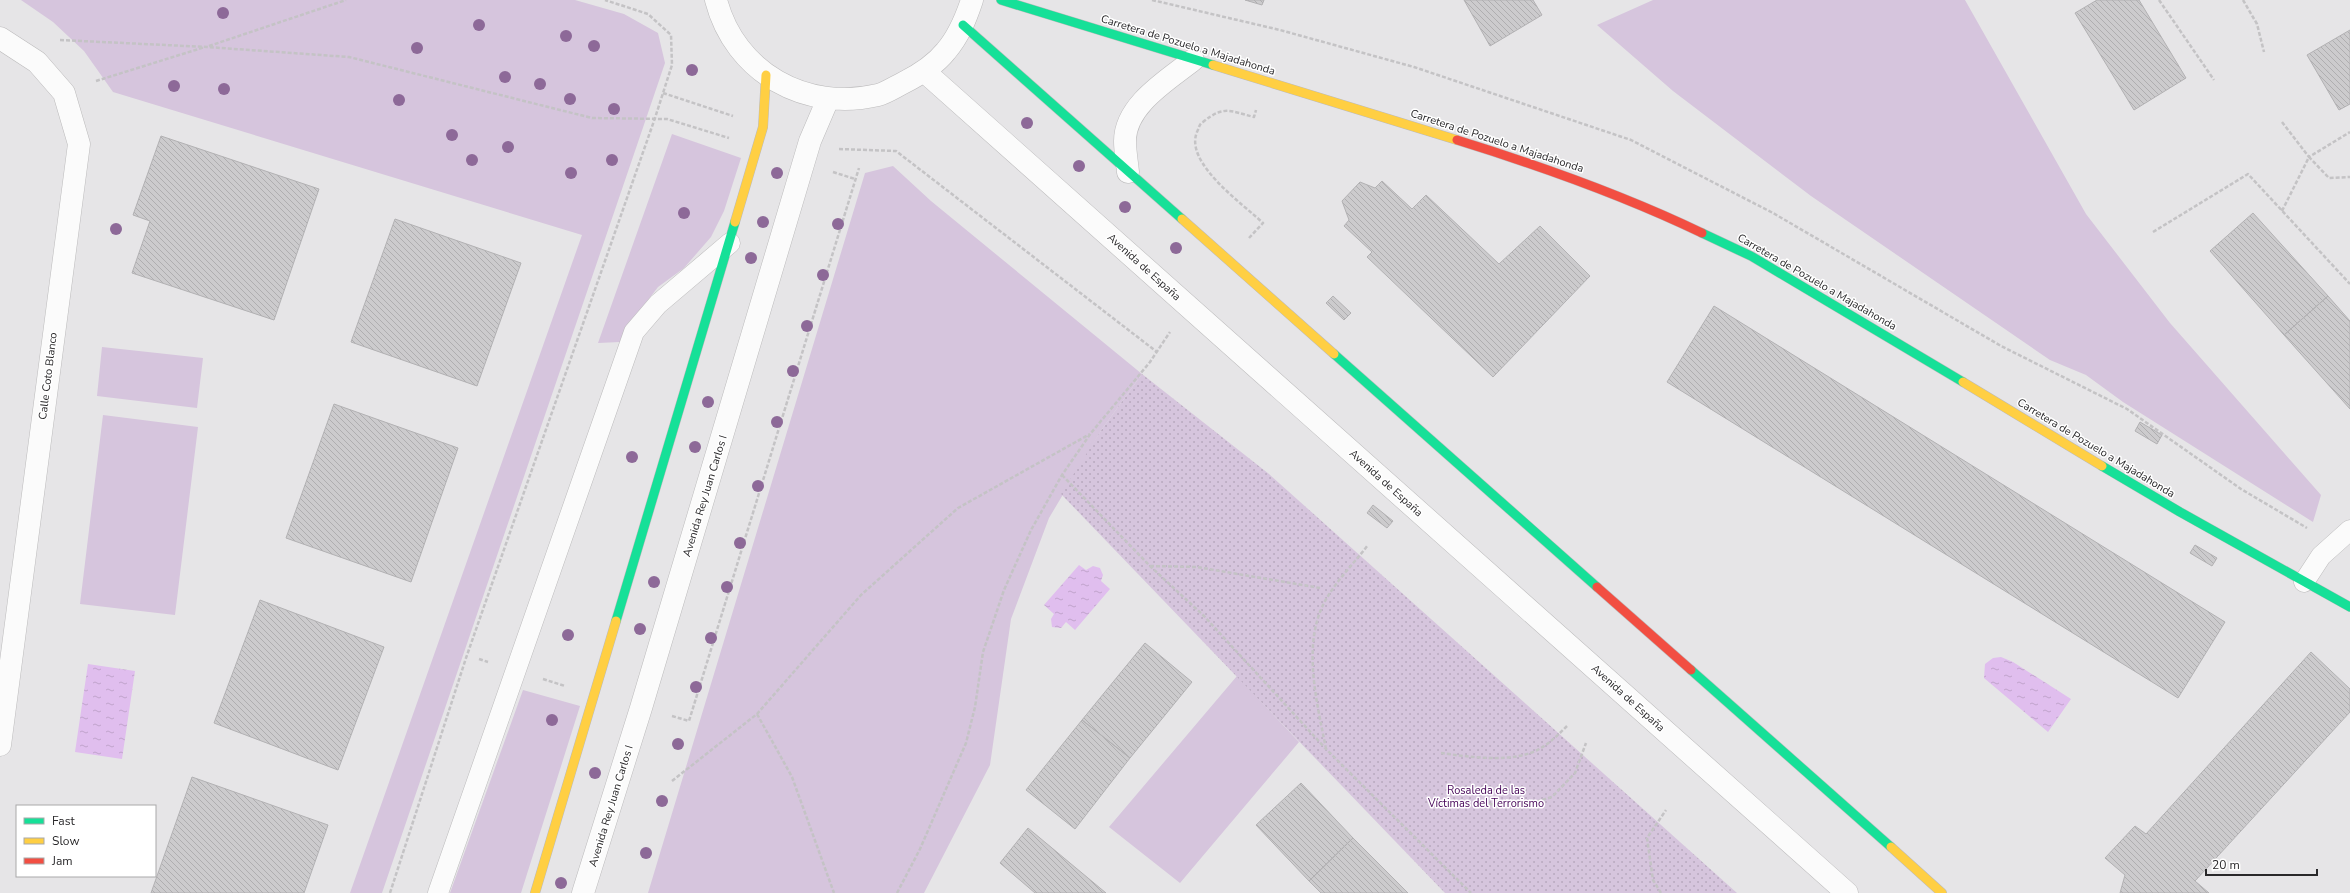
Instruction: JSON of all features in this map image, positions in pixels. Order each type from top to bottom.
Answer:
[{"type":"street","points":[[716,0],[720,18],[740,50],[766,75],[796,91],[828,99],[879,95],[925,72],[947,51],[963,25],[972,0]]},
{"type":"street","name":"Carretera de Pozuelo a Majadahonda","points":[[1001,0],[1545,167],[1649,207],[1752,256],[2180,512],[2304,582],[2350,606]]},
{"type":"street","points":[[963,25],[1227,261],[1942,893]]},
{"type":"street","name":"Calle Coto Blanco","points":[[0,38],[37,62],[64,93],[79,144],[0,745]]},
{"type":"street","points":[[1128,172],[1124,139],[1132,116],[1144,98],[1193,60]]},
{"type":"street","name":"Avenida de España","points":[[925,72],[1847,893]]},
{"type":"street","points":[[535,893],[764,126],[766,75]]},
{"type":"street","name":"Avenida Rey Juan Carlos I","points":[[583,893],[641,708],[810,141],[828,99]]},
{"type":"lane","points":[[438,893],[634,332],[658,304],[730,243]]},
{"type":"lane","points":[[2304,582],[2321,556],[2350,530]]},
{"type":"path","points":[[96,81],[207,47],[346,0]]},
{"type":"path","points":[[390,893],[466,658],[655,118],[672,64],[671,35],[648,14],[604,0]]},
{"type":"path","points":[[2159,0],[2214,80]]},
{"type":"path","points":[[2243,0],[2257,24],[2264,52]]},
{"type":"path","points":[[60,40],[207,47],[349,57],[592,118],[667,119],[733,139]]},
{"type":"path","points":[[1227,261],[1263,224],[1205,169],[1194,148],[1195,137],[1200,124],[1223,110],[1254,117],[1258,102]]},
{"type":"path","points":[[2282,122],[2309,157],[2329,178],[2350,177]]},
{"type":"path","points":[[2282,211],[2309,157],[2350,132]]},
{"type":"path","points":[[842,150],[896,151],[1157,352]]},
{"type":"path","points":[[667,715],[689,721],[859,168]]},
{"type":"path","points":[[830,171],[856,180]]},
{"type":"path","points":[[2153,232],[2248,174],[2350,284]]},
{"type":"path","points":[[897,893],[920,849],[966,743],[975,707],[983,652],[1004,590],[1031,530],[1062,475],[1091,433],[1150,362]]},
{"type":"path","points":[[672,781],[757,714],[861,595],[958,508],[1091,433]]},
{"type":"path","points":[[1062,475],[1150,566],[1204,616],[1326,749],[1471,893]]},
{"type":"path","points":[[1326,749],[1318,710],[1314,668],[1314,627],[1328,597],[1368,545]]},
{"type":"path","points":[[1150,566],[1197,567],[1320,588]]},
{"type":"path","points":[[535,677],[572,688]]},
{"type":"path","points":[[757,714],[792,777],[834,893]]},
{"type":"path","points":[[1441,753],[1487,758],[1524,754],[1540,749],[1567,726]]},
{"type":"path","points":[[1483,804],[1525,805],[1552,797],[1575,772],[1586,743]]},
{"type":"path","points":[[1661,893],[1653,880],[1647,838],[1666,810]]},
{"type":"green space","points":[[21,0],[575,0],[624,14],[658,33],[665,63],[382,893],[350,893],[582,235],[113,92],[84,51],[53,22]]},
{"type":"green space","points":[[1653,0],[1965,0],[2086,214],[2170,323],[2321,495],[2313,522],[2123,402],[2086,375],[2050,360],[1811,196],[1673,91],[1597,25]]},
{"type":"green space","points":[[672,134],[741,158],[724,211],[711,237],[684,268],[658,287],[632,321],[620,342],[598,343]]},
{"type":"green space","points":[[893,166],[931,201],[1142,374],[1102,429],[1049,518],[1011,619],[990,765],[924,893],[648,893],[865,173]]},
{"type":"green space","points":[[102,347],[203,358],[197,408],[97,396]]},
{"type":"green space","name":"Rosaleda de las Víctimas del Terrorismo","points":[[1142,374],[1269,474],[1737,893],[1445,893],[1061,494],[1102,429]]},
{"type":"green space","points":[[103,415],[198,427],[175,615],[80,604]]},
{"type":"green space","points":[[1237,676],[1299,742],[1180,883],[1109,827]]},
{"type":"green space","points":[[523,690],[580,706],[521,893],[450,893]]},
{"type":"water","points":[[1079,565],[1086,570],[1093,566],[1100,568],[1103,575],[1101,581],[1110,589],[1075,630],[1066,622],[1061,628],[1052,627],[1051,619],[1054,614],[1044,605]]},
{"type":"water","points":[[2001,657],[2013,662],[2071,699],[2048,732],[1984,678],[1985,664],[1993,658]]},
{"type":"water","points":[[88,664],[135,671],[122,759],[75,752]]},
{"type":"building","points":[[1245,0],[1264,0],[1262,5]]},
{"type":"building","points":[[1464,0],[1533,0],[1542,15],[1490,46]]},
{"type":"building","points":[[2097,0],[2139,0],[2186,78],[2134,110],[2075,13]]},
{"type":"building","points":[[2350,30],[2350,104],[2339,110],[2307,55]]},
{"type":"building","points":[[161,136],[319,189],[274,320],[132,273],[150,221],[133,215]]},
{"type":"building","points":[[1382,181],[1412,209],[1426,195],[1499,264],[1540,226],[1590,276],[1493,377],[1367,257],[1372,252],[1344,226],[1349,220],[1342,201],[1360,182],[1375,188]]},
{"type":"building","points":[[2253,213],[2328,296],[2284,335],[2210,251]]},
{"type":"building","points":[[395,219],[521,263],[477,386],[351,342]]},
{"type":"building","points":[[1333,296],[1351,313],[1344,320],[1326,303]]},
{"type":"building","points":[[2328,296],[2350,321],[2350,409],[2284,335]]},
{"type":"building","points":[[1714,306],[2225,622],[2178,698],[1667,382]]},
{"type":"building","points":[[334,404],[458,448],[411,582],[286,538]]},
{"type":"building","points":[[2140,422],[2162,435],[2157,444],[2135,431]]},
{"type":"building","points":[[1373,505],[1393,521],[1387,528],[1367,513]]},
{"type":"building","points":[[2195,545],[2217,558],[2212,566],[2190,553]]},
{"type":"building","points":[[260,600],[384,647],[338,770],[214,723]]},
{"type":"building","points":[[1145,643],[1192,682],[1130,758],[1082,720]]},
{"type":"building","points":[[2311,652],[2350,689],[2350,712],[2195,881],[2209,893],[2120,893],[2125,875],[2105,858],[2135,826],[2146,834]]},
{"type":"building","points":[[1082,720],[1130,758],[1075,829],[1026,790]]},
{"type":"building","points":[[192,777],[328,825],[304,893],[151,893]]},
{"type":"building","points":[[1301,783],[1353,838],[1309,881],[1256,825]]},
{"type":"building","points":[[1028,828],[1106,893],[1035,893],[1000,863]]},
{"type":"building","points":[[1353,838],[1408,893],[1321,893],[1309,881]]},
{"type":"traffic: fast","points":[[1001,0],[1213,65]]},
{"type":"traffic: fast","points":[[963,25],[1182,219]]},
{"type":"traffic: fast","points":[[616,621],[735,222]]},
{"type":"traffic: fast","points":[[1702,233],[1751,256],[1963,382]]},
{"type":"traffic: fast","points":[[1334,354],[1597,587]]},
{"type":"traffic: fast","points":[[2102,466],[2180,512],[2350,607]]},
{"type":"traffic: fast","points":[[1691,670],[1891,847]]},
{"type":"traffic: slow","points":[[1213,65],[1457,140]]},
{"type":"traffic: slow","points":[[735,222],[763,127],[766,75]]},
{"type":"traffic: slow","points":[[1182,219],[1334,354]]},
{"type":"traffic: slow","points":[[1963,382],[2102,466]]},
{"type":"traffic: slow","points":[[535,893],[616,621]]},
{"type":"traffic: slow","points":[[1891,847],[1942,893]]},
{"type":"traffic: jam","points":[[1457,140],[1520,160],[1581,182],[1642,206],[1702,233]]},
{"type":"traffic: jam","points":[[1597,587],[1691,670]]}]
